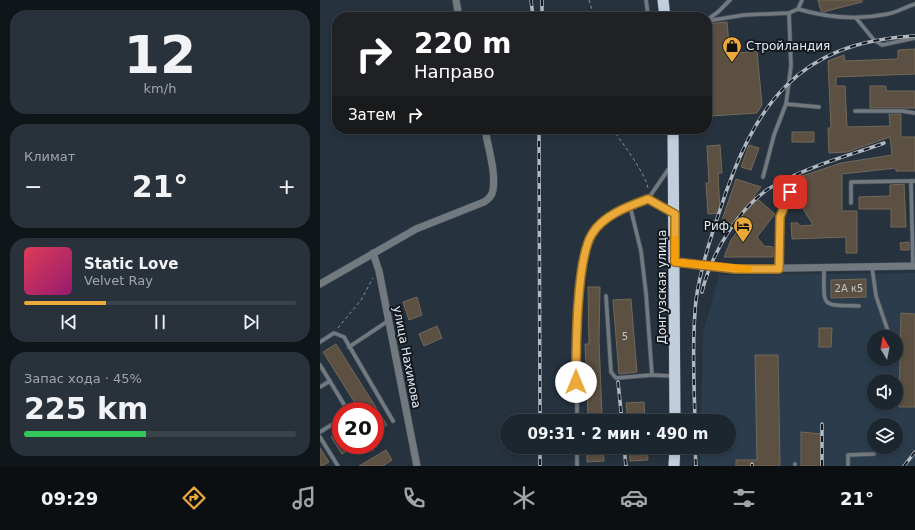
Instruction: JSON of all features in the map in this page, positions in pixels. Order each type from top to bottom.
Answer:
[{"type":"highway","points":[[663,0],[664,12]]},
{"type":"highway","name":"Донгузская улица","points":[[673,134],[675,214],[675,414]]},
{"type":"highway","points":[[674,466],[675,454]]},
{"type":"street","points":[[456,0],[458,12]]},
{"type":"street","points":[[320,284],[416,229],[484,202],[490,198],[493,190],[492,174],[486,134]]},
{"type":"street","name":"улица Нахимова","points":[[373,253],[379,271],[417,466]]},
{"type":"street","points":[[675,262],[735,269],[824,269],[914,266]]},
{"type":"lane","points":[[646,0],[648,12]]},
{"type":"lane","points":[[712,16],[730,0]]},
{"type":"lane","points":[[798,9],[802,0]]},
{"type":"lane","points":[[712,19],[744,15],[789,13],[798,9],[820,16],[856,18],[890,13],[915,4]]},
{"type":"lane","points":[[763,177],[774,135],[786,104],[791,66],[789,13]]},
{"type":"lane","points":[[856,18],[874,40],[882,45],[915,38]]},
{"type":"lane","points":[[786,104],[819,107]]},
{"type":"lane","points":[[855,111],[902,111],[915,114]]},
{"type":"lane","points":[[577,414],[577,338],[585,250],[592,233],[603,221],[630,206],[648,199],[674,161]]},
{"type":"lane","points":[[851,203],[851,182],[913,181],[914,266]]},
{"type":"lane","points":[[779,269],[780,217],[790,192]]},
{"type":"lane","points":[[648,199],[675,214]]},
{"type":"lane","points":[[630,206],[642,258],[652,375]]},
{"type":"lane","points":[[872,267],[876,296],[888,330]]},
{"type":"lane","points":[[824,269],[824,297],[826,303],[830,305],[859,306]]},
{"type":"lane","points":[[606,296],[611,372],[616,378],[652,375],[675,376]]},
{"type":"lane","points":[[349,346],[389,321]]},
{"type":"lane","points":[[320,342],[334,333],[344,337],[393,421]]},
{"type":"lane","points":[[320,365],[343,402]]},
{"type":"lane","points":[[320,387],[330,381]]},
{"type":"lane","points":[[320,432],[332,425]]},
{"type":"lane","points":[[320,437],[338,466]]},
{"type":"lane","points":[[577,454],[577,466]]},
{"type":"lane","points":[[848,466],[848,455],[874,454]]},
{"type":"path","points":[[589,0],[593,12]]},
{"type":"path","points":[[616,134],[627,147],[632,160],[648,184],[648,199]]},
{"type":"path","points":[[334,333],[361,300],[379,271]]},
{"type":"shaded area","points":[[915,273],[915,466],[700,466],[700,454],[736,454],[736,414],[701,414],[703,333],[719,275]]},
{"type":"building","points":[[818,0],[862,0],[862,2],[823,12],[821,11]]},
{"type":"building","name":"Стройландия","points":[[727,22],[730,54],[757,51],[762,105],[757,113],[712,116],[712,24]]},
{"type":"building","points":[[915,49],[915,74],[836,77],[836,86],[845,86],[847,127],[890,126],[889,114],[901,114],[901,137],[915,137],[915,171],[896,171],[896,168],[842,174],[842,211],[857,211],[857,253],[846,253],[846,237],[792,239],[791,223],[798,223],[799,226],[813,225],[802,207],[802,176],[841,163],[892,155],[890,137],[847,152],[829,153],[828,128],[831,128],[828,61],[844,55],[845,61],[898,59],[898,50]]},
{"type":"building","points":[[870,86],[886,86],[886,91],[915,91],[915,108],[870,108]]},
{"type":"building","points":[[792,132],[814,132],[814,142],[792,142]]},
{"type":"building","points":[[720,145],[722,173],[718,173],[720,213],[708,214],[706,183],[709,183],[707,146]]},
{"type":"building","points":[[749,145],[759,148],[751,170],[741,167]]},
{"type":"building","points":[[736,179],[761,187],[754,196],[775,214],[757,237],[764,246],[773,247],[773,257],[724,257],[731,240],[741,227],[722,220]]},
{"type":"building","points":[[904,184],[906,227],[891,227],[891,209],[859,209],[859,197],[890,196],[890,185]]},
{"type":"building","points":[[909,242],[909,250],[901,250],[900,243]]},
{"type":"building","points":[[866,279],[866,297],[831,298],[831,280]]},
{"type":"building","points":[[588,287],[600,287],[599,340],[602,414],[588,414],[585,344],[589,344]]},
{"type":"building","points":[[417,297],[422,315],[409,320],[403,302]]},
{"type":"building","points":[[631,299],[637,372],[619,374],[613,300]]},
{"type":"building","points":[[901,313],[915,314],[915,407],[903,407],[903,374],[900,374],[900,366],[903,366],[903,330],[901,330]]},
{"type":"building","points":[[437,326],[442,338],[424,346],[419,334]]},
{"type":"building","points":[[819,328],[832,328],[831,347],[819,347]]},
{"type":"building","points":[[336,344],[373,402],[354,402],[323,352]]},
{"type":"building","points":[[755,355],[778,355],[780,466],[736,466],[736,460],[757,460]]},
{"type":"building","points":[[644,402],[645,414],[627,414],[626,403]]},
{"type":"building","points":[[384,420],[387,425],[384,427]]},
{"type":"building","points":[[801,432],[822,434],[821,466],[801,466]]},
{"type":"building","points":[[320,448],[329,462],[322,466],[320,466]]},
{"type":"building","points":[[386,450],[392,460],[383,466],[359,466],[379,454],[384,454],[384,451]]},
{"type":"building","points":[[587,454],[604,454],[604,461],[587,462]]},
{"type":"building","points":[[630,454],[648,454],[648,460],[630,461]]},
{"type":"railway","points":[[531,0],[532,12]]},
{"type":"railway","points":[[542,0],[542,12]]},
{"type":"railway","points":[[695,414],[695,315],[700,277],[716,221],[733,173],[748,139],[766,110],[786,86],[810,66],[840,51],[874,41],[915,36]]},
{"type":"railway","points":[[539,134],[540,414]]},
{"type":"railway","points":[[702,292],[712,262],[729,231],[750,204],[762,193],[801,172],[884,143]]},
{"type":"railway","points":[[618,382],[621,414]]},
{"type":"railway","points":[[822,424],[822,466]]},
{"type":"railway","points":[[904,466],[915,452]]},
{"type":"railway","points":[[540,454],[540,466]]},
{"type":"railway","points":[[625,454],[626,466]]},
{"type":"railway","points":[[695,454],[696,466]]},
{"type":"slow traffic","points":[[675,239],[675,262],[735,269],[748,269]]},
{"type":"place","name":"Стройландия","points":[[732,63]]},
{"type":"place","name":"Риф","points":[[743,243]]},
{"type":"route","points":[[576,382],[577,338],[585,250],[592,233],[603,221],[630,206],[648,199],[675,214],[675,262],[735,269],[779,269],[780,217],[790,192]]}]
